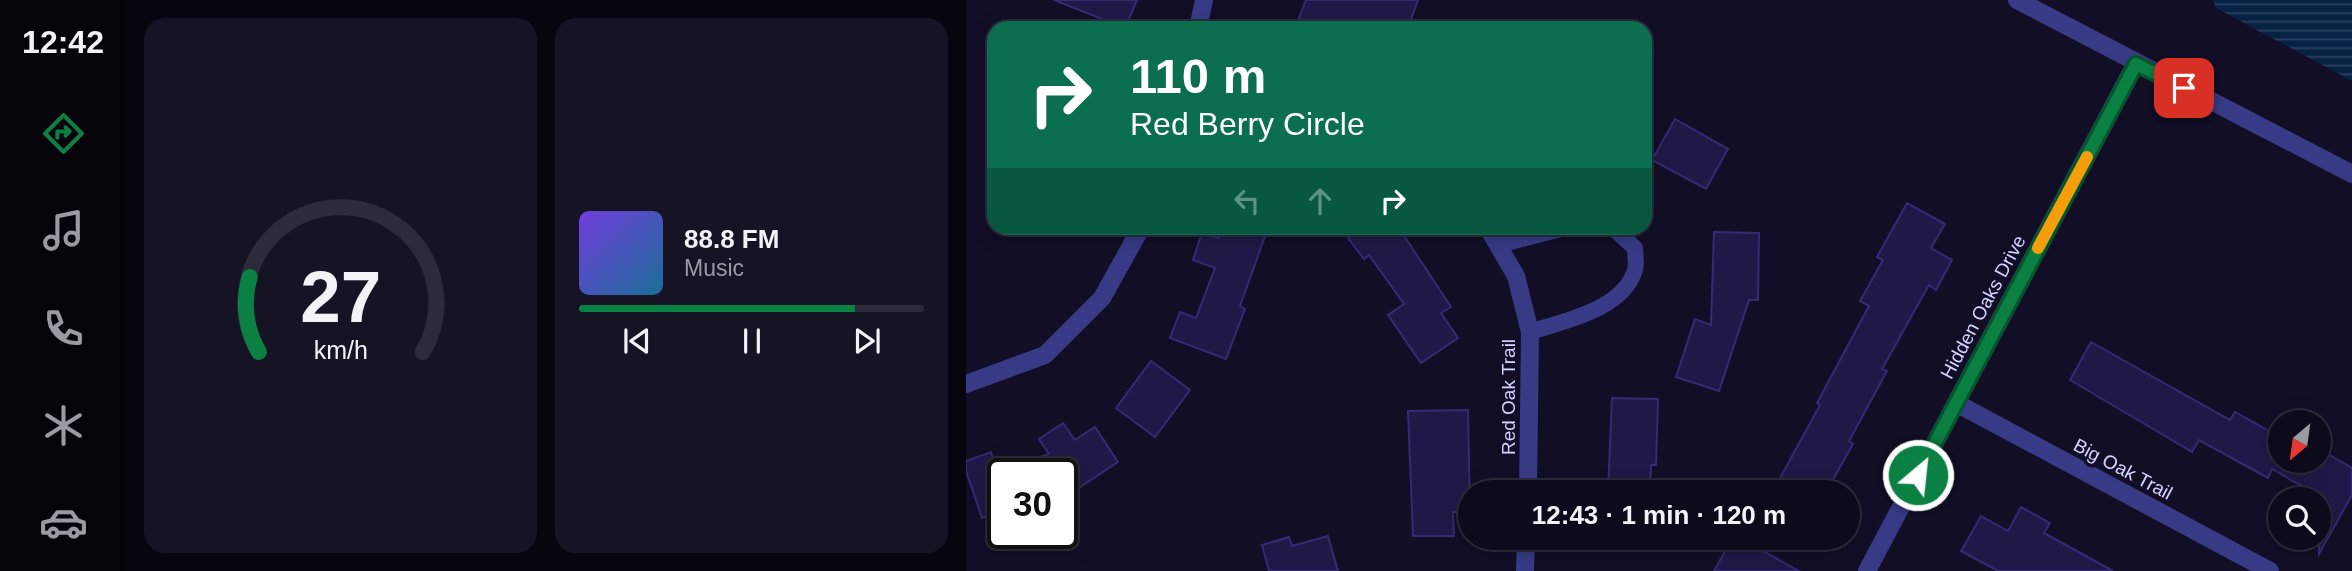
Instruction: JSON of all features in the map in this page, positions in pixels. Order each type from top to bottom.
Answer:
[{"type":"street","points":[[1200,21],[1204,0]]},
{"type":"street","points":[[2017,0],[2352,174]]},
{"type":"street","name":"Hidden Oaks Drive","points":[[1867,571],[2136,64]]},
{"type":"street","points":[[966,384],[1045,355],[1102,298],[1137,235]]},
{"type":"street","name":"Red Oak Trail","points":[[1493,235],[1516,276],[1530,332],[1528,480]]},
{"type":"street","name":"Big Oak Trail","points":[[1956,403],[2270,571]]},
{"type":"street","points":[[1525,571],[1526,550]]},
{"type":"lane","points":[[1499,245],[1538,235]]},
{"type":"lane","points":[[1530,332],[1597,309],[1621,291],[1635,270],[1635,248],[1621,235]]},
{"type":"water","points":[[2213,0],[2352,0],[2352,81],[2216,8]]},
{"type":"building","points":[[1054,0],[1137,0],[1128,21],[1107,21]]},
{"type":"building","points":[[1306,0],[1418,0],[1410,21],[1306,21],[1299,18]]},
{"type":"building","points":[[1675,119],[1728,149],[1706,189],[1652,160]]},
{"type":"building","points":[[1907,203],[1945,224],[1931,248],[1952,260],[1936,290],[1929,285],[1882,369],[1887,371],[1849,441],[1853,444],[1833,480],[1784,480],[1780,478],[1869,306],[1860,301],[1883,260],[1877,257]]},
{"type":"building","points":[[1714,232],[1759,233],[1758,300],[1749,300],[1719,391],[1676,377],[1695,319],[1711,325]]},
{"type":"building","points":[[1201,235],[1218,238],[1219,235],[1265,235],[1240,306],[1245,309],[1226,359],[1170,338],[1180,312],[1196,318],[1215,268],[1193,260]]},
{"type":"building","points":[[1352,235],[1404,235],[1451,307],[1441,313],[1458,338],[1421,363],[1388,315],[1404,304],[1369,255],[1364,259],[1348,238]]},
{"type":"building","points":[[2091,342],[2230,420],[2235,412],[2268,430],[2268,473],[2270,473],[2268,478],[2199,440],[2192,452],[2070,380]]},
{"type":"building","points":[[1151,361],[1190,390],[1155,437],[1116,408]]},
{"type":"building","points":[[1612,398],[1658,399],[1656,465],[1651,465],[1650,480],[1609,480]]},
{"type":"building","points":[[1468,410],[1469,480],[1458,480],[1458,512],[1453,512],[1454,536],[1413,536],[1408,411]]},
{"type":"building","points":[[1063,423],[1075,440],[1095,427],[1118,462],[1078,488],[1078,458],[1037,458],[1049,454],[1039,439]]},
{"type":"building","points":[[991,452],[993,458],[987,458],[987,516],[982,518],[966,471],[966,461]]},
{"type":"building","points":[[2331,456],[2352,468],[2352,495],[2331,533],[2331,487],[2303,487],[2279,473],[2331,473]]},
{"type":"building","points":[[2021,507],[2050,523],[2044,533],[2113,571],[1998,571],[1961,551],[1981,516],[2008,531]]},
{"type":"building","points":[[1328,536],[1338,571],[1269,571],[1262,545],[1289,537],[1292,546]]},
{"type":"building","points":[[1726,550],[1761,550],[1799,571],[1714,571]]},
{"type":"slow traffic","points":[[2038,248],[2087,157]]},
{"type":"route","points":[[1918,475],[2136,64],[2184,88]]}]
